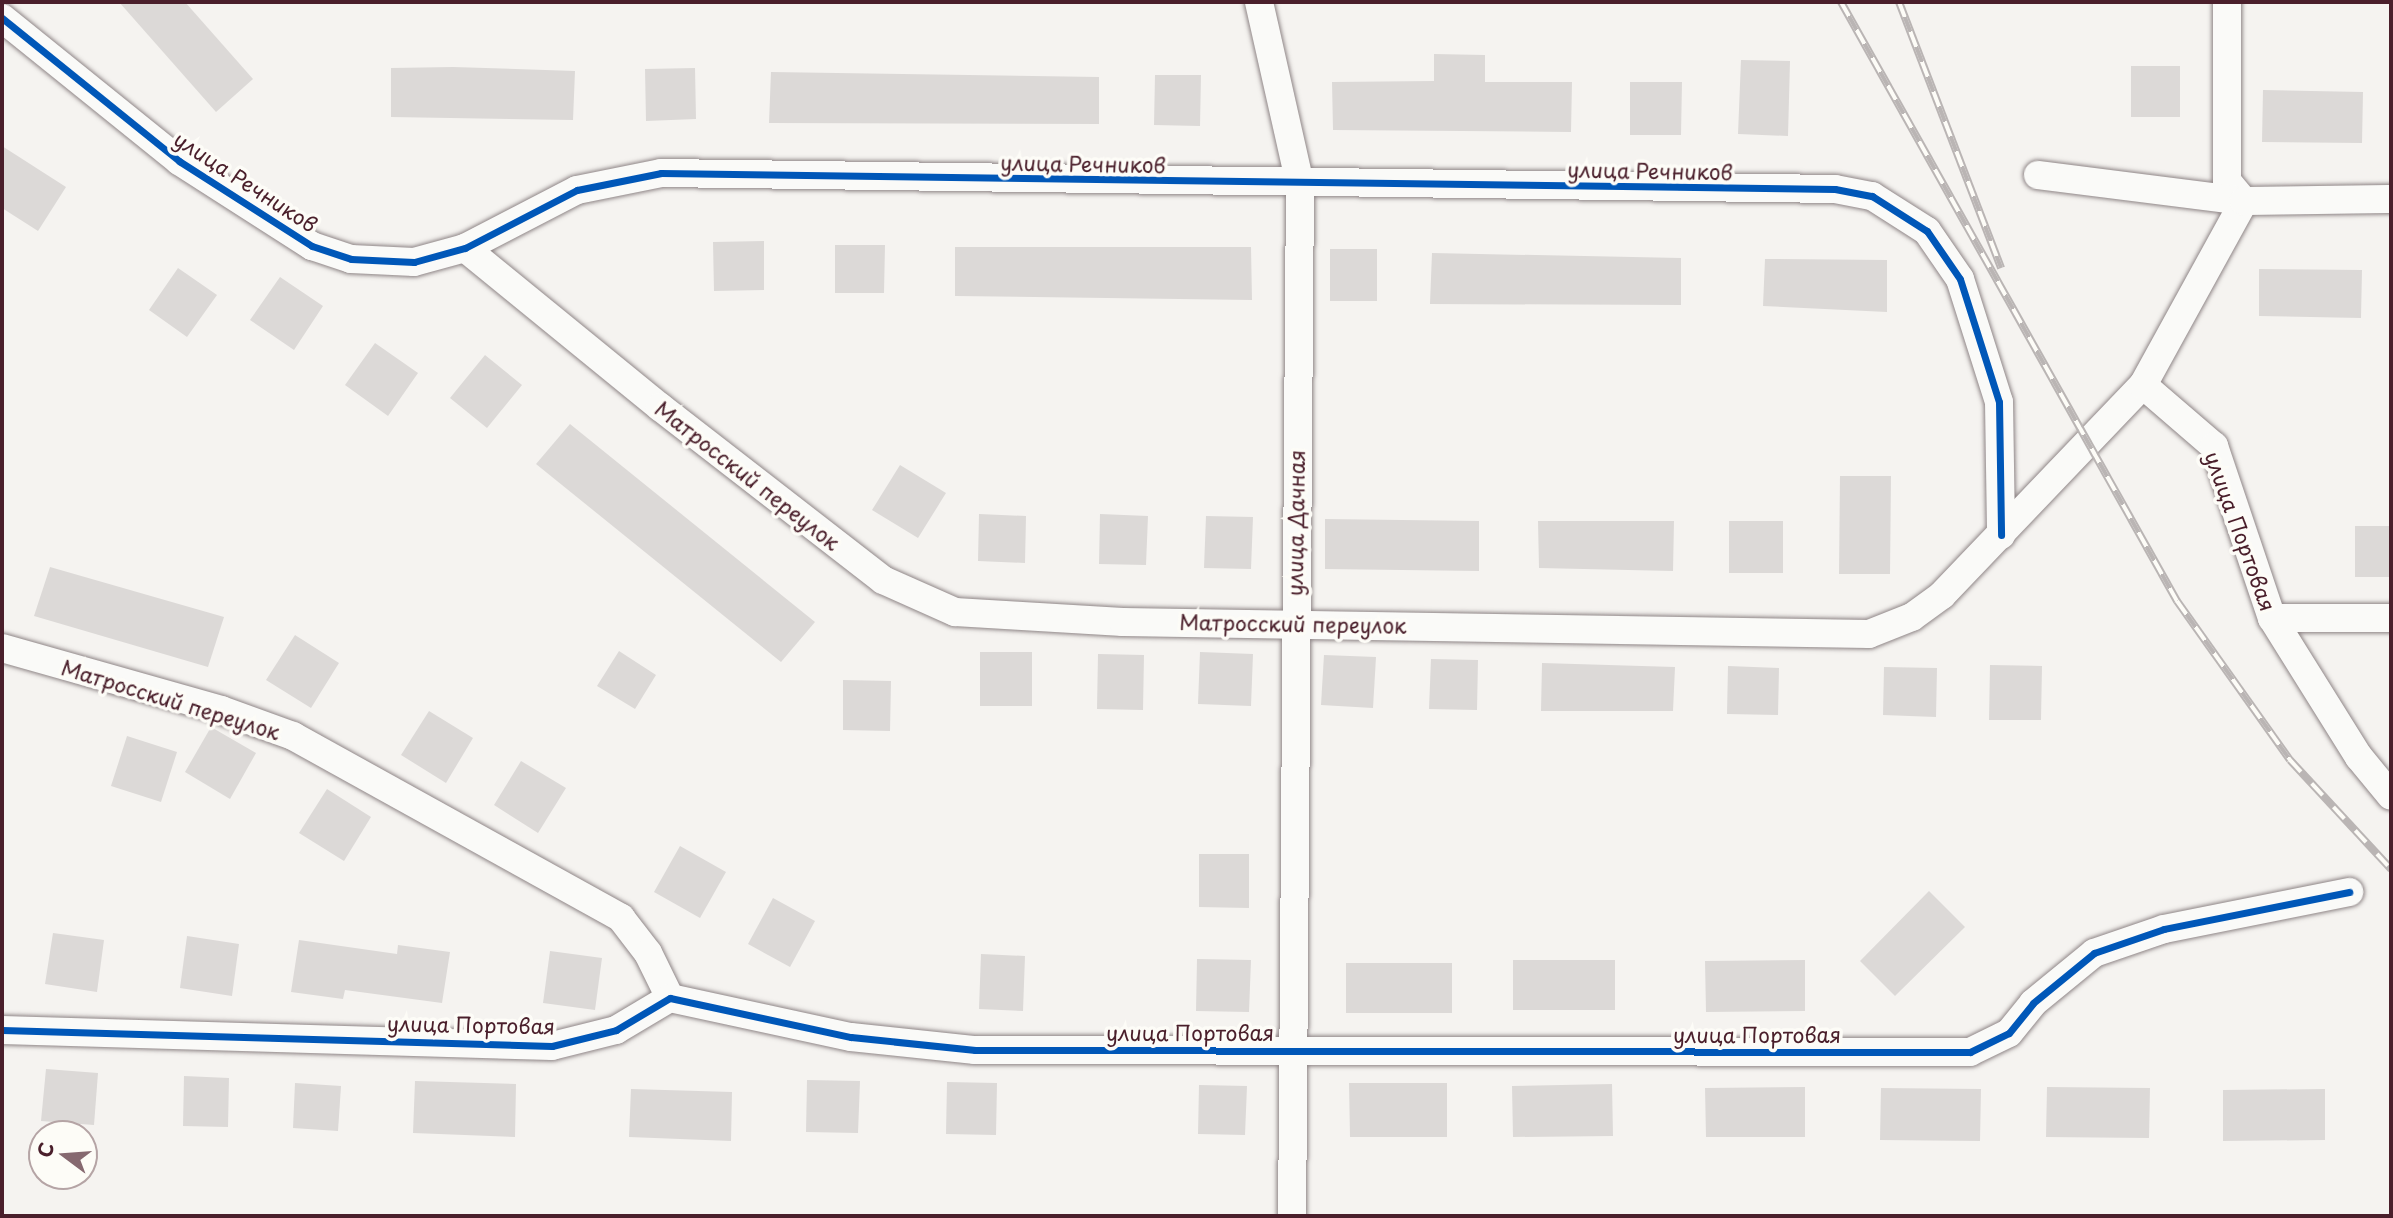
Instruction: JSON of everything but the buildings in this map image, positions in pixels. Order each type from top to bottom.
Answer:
[{"type":"street","name":"улица Дачная","points":[[1259,2],[1300,184],[1293,621],[1292,1216]]},
{"type":"street","points":[[2228,2],[2227,181],[2244,201]]},
{"type":"street","name":"улица Речников","points":[[2,18],[178,161],[312,246],[351,259],[414,262],[465,248],[577,190],[661,173],[1300,184],[1835,189],[1872,195],[1927,231],[1960,279],[1999,402],[2001,535]]},
{"type":"street","points":[[2038,175],[2244,201],[2391,199]]},
{"type":"street","points":[[2143,385],[2244,201]]},
{"type":"street","name":"Матросский переулок","points":[[465,248],[883,580],[955,612],[1124,622],[1293,621],[1869,634],[1912,617],[1975,565],[2143,385]]},
{"type":"street","name":"улица Портовая","points":[[2143,385],[2214,446],[2272,618],[2359,757],[2391,796]]},
{"type":"street","points":[[2272,618],[2391,618]]},
{"type":"street","name":"Матросский переулок","points":[[2,648],[221,710],[293,736],[621,918],[648,953],[670,998]]},
{"type":"street","name":"улица Портовая","points":[[2,1030],[552,1046],[616,1030],[670,998],[852,1037],[975,1050],[1970,1052],[2008,1033],[2033,1003],[2094,953],[2164,929],[2349,892]]},
{"type":"railway","points":[[1841,2],[2177,601],[2290,760],[2391,869]]},
{"type":"railway","points":[[1899,2],[2001,268]]},
{"type":"cycle path","points":[[2,18],[179,161],[312,246],[351,259],[414,262],[465,248],[577,190],[661,173],[1835,189],[1872,196],[1927,231],[1960,279],[1999,402],[2001,535]]},
{"type":"cycle path","points":[[2,1030],[552,1046],[616,1030],[670,998],[851,1037],[975,1050],[1970,1052],[2009,1033],[2033,1003],[2094,953],[2164,929],[2349,892]]}]
